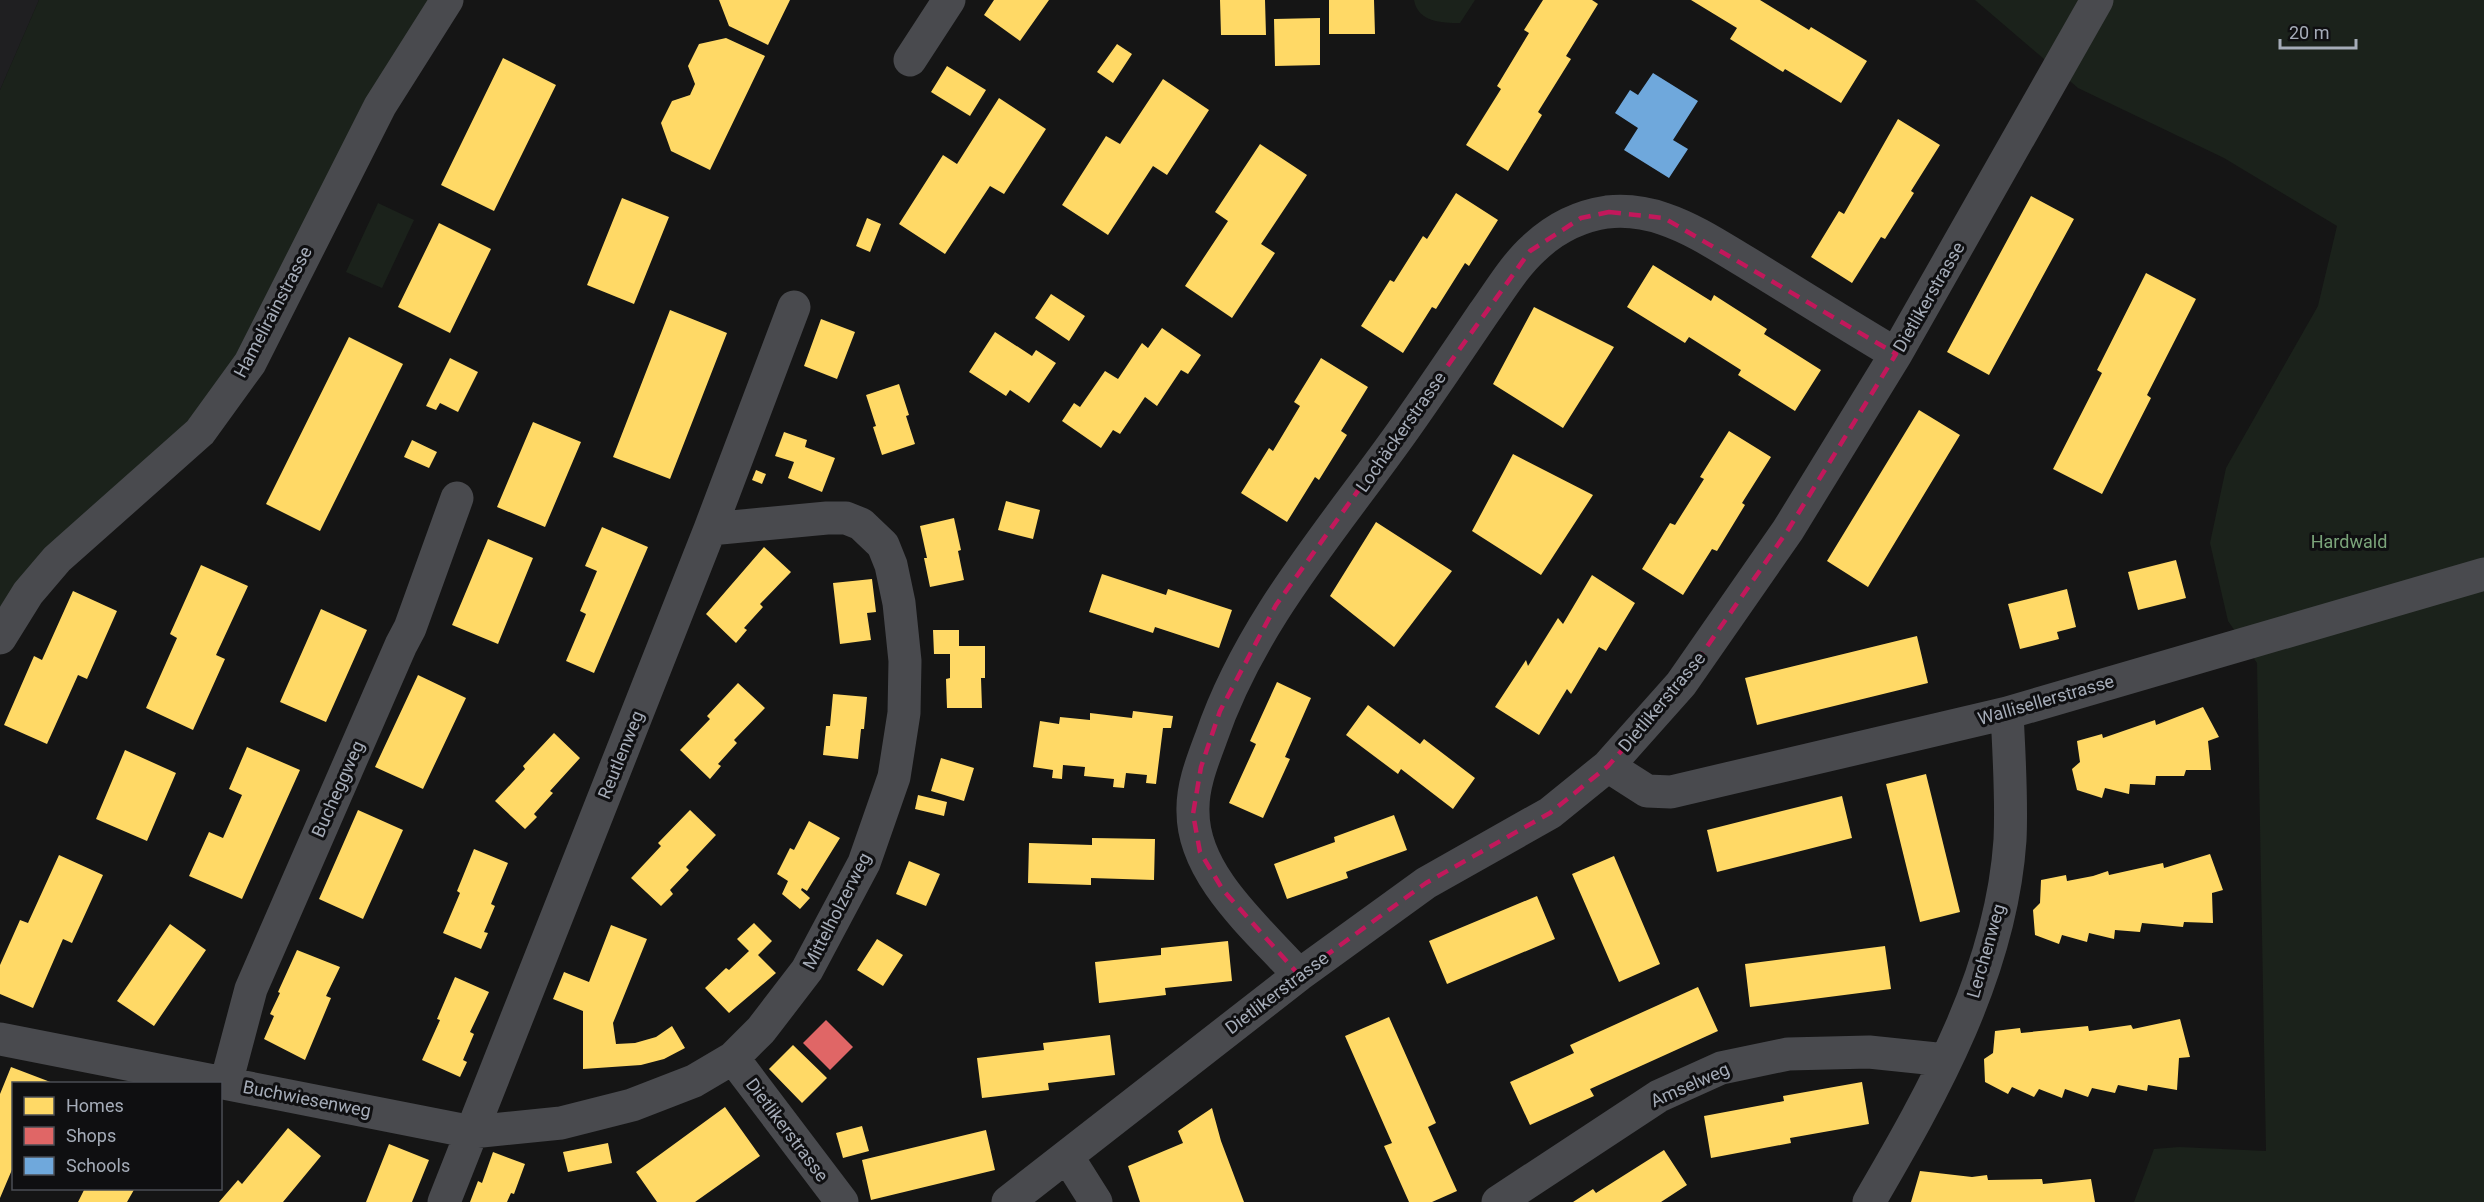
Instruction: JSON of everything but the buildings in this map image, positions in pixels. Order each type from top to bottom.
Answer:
[{"type":"street","name":"Hamelirainstrasse","points":[[0,639],[28,593],[57,559],[200,432],[250,363],[380,106],[447,0]]},
{"type":"street","points":[[910,60],[949,0]]},
{"type":"street","name":"Dietlikerstrasse","points":[[1008,1202],[1299,975],[1426,883],[1550,813],[1608,766],[1681,684],[1788,530],[1896,354],[2097,0]]},
{"type":"street","name":"Lochäckerstrasse","points":[[1299,975],[1223,890],[1209,871],[1200,852],[1193,814],[1194,791],[1201,767],[1220,711],[1247,653],[1276,605],[1406,427],[1530,251],[1549,234],[1581,218],[1609,212],[1637,212],[1664,218],[1711,242],[1896,354]]},
{"type":"street","name":"Reutlenweg","points":[[444,1202],[710,529],[794,307]]},
{"type":"street","name":"Bucheggweg","points":[[226,1083],[251,989],[400,645],[410,628],[457,498]]},
{"type":"street","name":"Mittelholzerweg","points":[[472,1132],[561,1122],[632,1105],[694,1081],[733,1058],[761,1030],[807,970],[864,863],[894,777],[904,714],[905,662],[899,603],[891,566],[883,545],[861,524],[846,518],[710,529]]},
{"type":"street","name":"Wallisellerstrasse","points":[[1608,766],[1647,791],[1671,792],[2007,713],[2484,574]]},
{"type":"street","name":"Lerchenweg","points":[[1869,1202],[1913,1126],[1946,1060],[1983,974],[2002,894],[2010,840],[2007,713]]},
{"type":"street","name":"Buchwiesenweg","points":[[0,1039],[221,1082]]},
{"type":"street","name":"Amselweg","points":[[1498,1202],[1659,1096],[1721,1068],[1788,1054],[1869,1052],[1946,1060]]},
{"type":"street","name":"Dietlikerstrasse","points":[[733,1058],[842,1202]]},
{"type":"street","name":"Buchwiesenweg","points":[[222,1082],[472,1132]]},
{"type":"street","points":[[1067,1156],[1096,1202]]},
{"type":"highlighted area","points":[[1609,212],[1664,218],[1896,354],[1788,530],[1681,684],[1608,766],[1550,813],[1426,883],[1299,975],[1223,890],[1200,852],[1193,814],[1201,767],[1220,711],[1276,605],[1530,251],[1581,218]]},
{"type":"shaded area","points":[[0,0],[39,0],[0,90]]},
{"type":"green space","points":[[39,0],[447,0],[250,363],[0,638],[0,90]]},
{"type":"green space","points":[[1414,0],[1475,0],[1460,23],[1438,22],[1425,17],[1416,7]]},
{"type":"green space","name":"Hardwald","points":[[1975,0],[2484,0],[2484,1202],[2134,1202],[2154,1149],[2179,1147],[2266,1151],[2257,663],[2228,621],[2210,543],[2226,468],[2318,306],[2337,226],[2224,158],[2078,88]]},
{"type":"green space","points":[[378,203],[414,220],[382,288],[346,272]]}]
